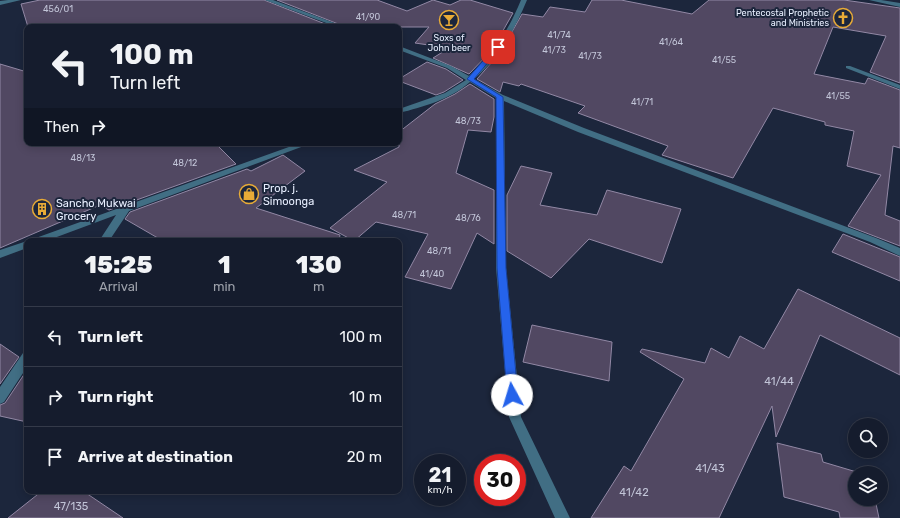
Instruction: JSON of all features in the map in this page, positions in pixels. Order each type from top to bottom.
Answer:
[{"type":"street","points":[[0,3],[18,0]]},
{"type":"street","points":[[268,0],[334,24]]},
{"type":"street","points":[[402,111],[453,91],[470,79],[504,39],[524,0]]},
{"type":"street","points":[[872,0],[900,5]]},
{"type":"street","points":[[402,49],[449,67],[500,97],[581,130],[873,240],[900,252]]},
{"type":"street","points":[[848,67],[900,87]]},
{"type":"street","points":[[500,97],[501,268],[515,417],[563,518]]},
{"type":"street","points":[[44,238],[300,146]]},
{"type":"street","points":[[106,238],[126,208]]},
{"type":"street","points":[[0,254],[24,245]]},
{"type":"street","points":[[0,398],[24,362]]},
{"type":"building","points":[[40,0],[264,0],[325,24],[27,24],[21,4]]},
{"type":"building","points":[[277,0],[377,0],[407,11],[433,0],[450,5],[461,0],[470,0],[513,13],[492,50],[469,74],[433,58],[449,48],[415,43],[429,27],[402,27],[402,24],[338,24]]},
{"type":"building","points":[[592,0],[621,0],[692,14],[709,0],[844,0],[900,8],[900,83],[870,72],[886,36],[833,27],[814,74],[865,84],[868,78],[900,90],[900,148],[893,146],[885,215],[900,221],[900,246],[848,226],[881,175],[847,166],[854,131],[825,125],[825,122],[773,108],[733,178],[662,155],[668,146],[578,113],[585,106],[521,84],[519,86],[503,82],[500,92],[477,79],[500,53],[522,14],[543,17],[550,7],[585,12]]},
{"type":"building","points":[[427,62],[446,69],[463,80],[444,92],[436,95],[402,82],[402,77]]},
{"type":"building","points":[[0,64],[24,71],[24,146],[218,146],[236,164],[109,210],[100,205],[0,248]]},
{"type":"building","points":[[470,84],[494,99],[494,117],[491,132],[468,130],[456,173],[494,190],[494,244],[477,233],[451,289],[405,277],[428,234],[376,222],[357,238],[348,238],[330,228],[387,182],[354,170],[399,146],[402,146],[402,130],[435,104],[455,94]]},
{"type":"building","points":[[283,155],[305,171],[256,208],[340,235],[340,238],[158,238],[125,219],[130,212],[247,169],[251,171]]},
{"type":"building","points":[[521,166],[552,173],[540,205],[597,215],[607,190],[681,209],[662,263],[589,239],[551,278],[507,251],[507,195]]},
{"type":"building","points":[[843,234],[900,257],[900,281],[832,252]]},
{"type":"building","points":[[798,289],[900,338],[900,375],[820,335],[776,437],[772,406],[719,518],[591,518],[624,466],[631,471],[684,379],[640,352],[642,349],[705,363],[711,348],[729,358],[740,336],[764,349]]},
{"type":"building","points":[[532,325],[612,342],[609,381],[523,362]]},
{"type":"building","points":[[0,344],[19,357],[0,384]]},
{"type":"building","points":[[24,374],[24,421],[0,416],[0,405],[5,403]]},
{"type":"building","points":[[777,443],[821,454],[823,462],[848,469],[848,506],[876,506],[879,518],[840,518],[839,512],[784,497]]},
{"type":"building","points":[[38,494],[87,494],[123,518],[8,518]]},
{"type":"place","name":"Pentecostal Prophetic and Ministries","points":[[843,18]]},
{"type":"place","name":"Soxs of John beer","points":[[449,20]]},
{"type":"place","name":"Prop. j. Simoonga","points":[[249,194]]},
{"type":"place","name":"Sancho Mukwai Grocery","points":[[42,209]]},
{"type":"route","points":[[498,47],[470,79],[500,97],[499,137],[501,268],[512,395]]}]
